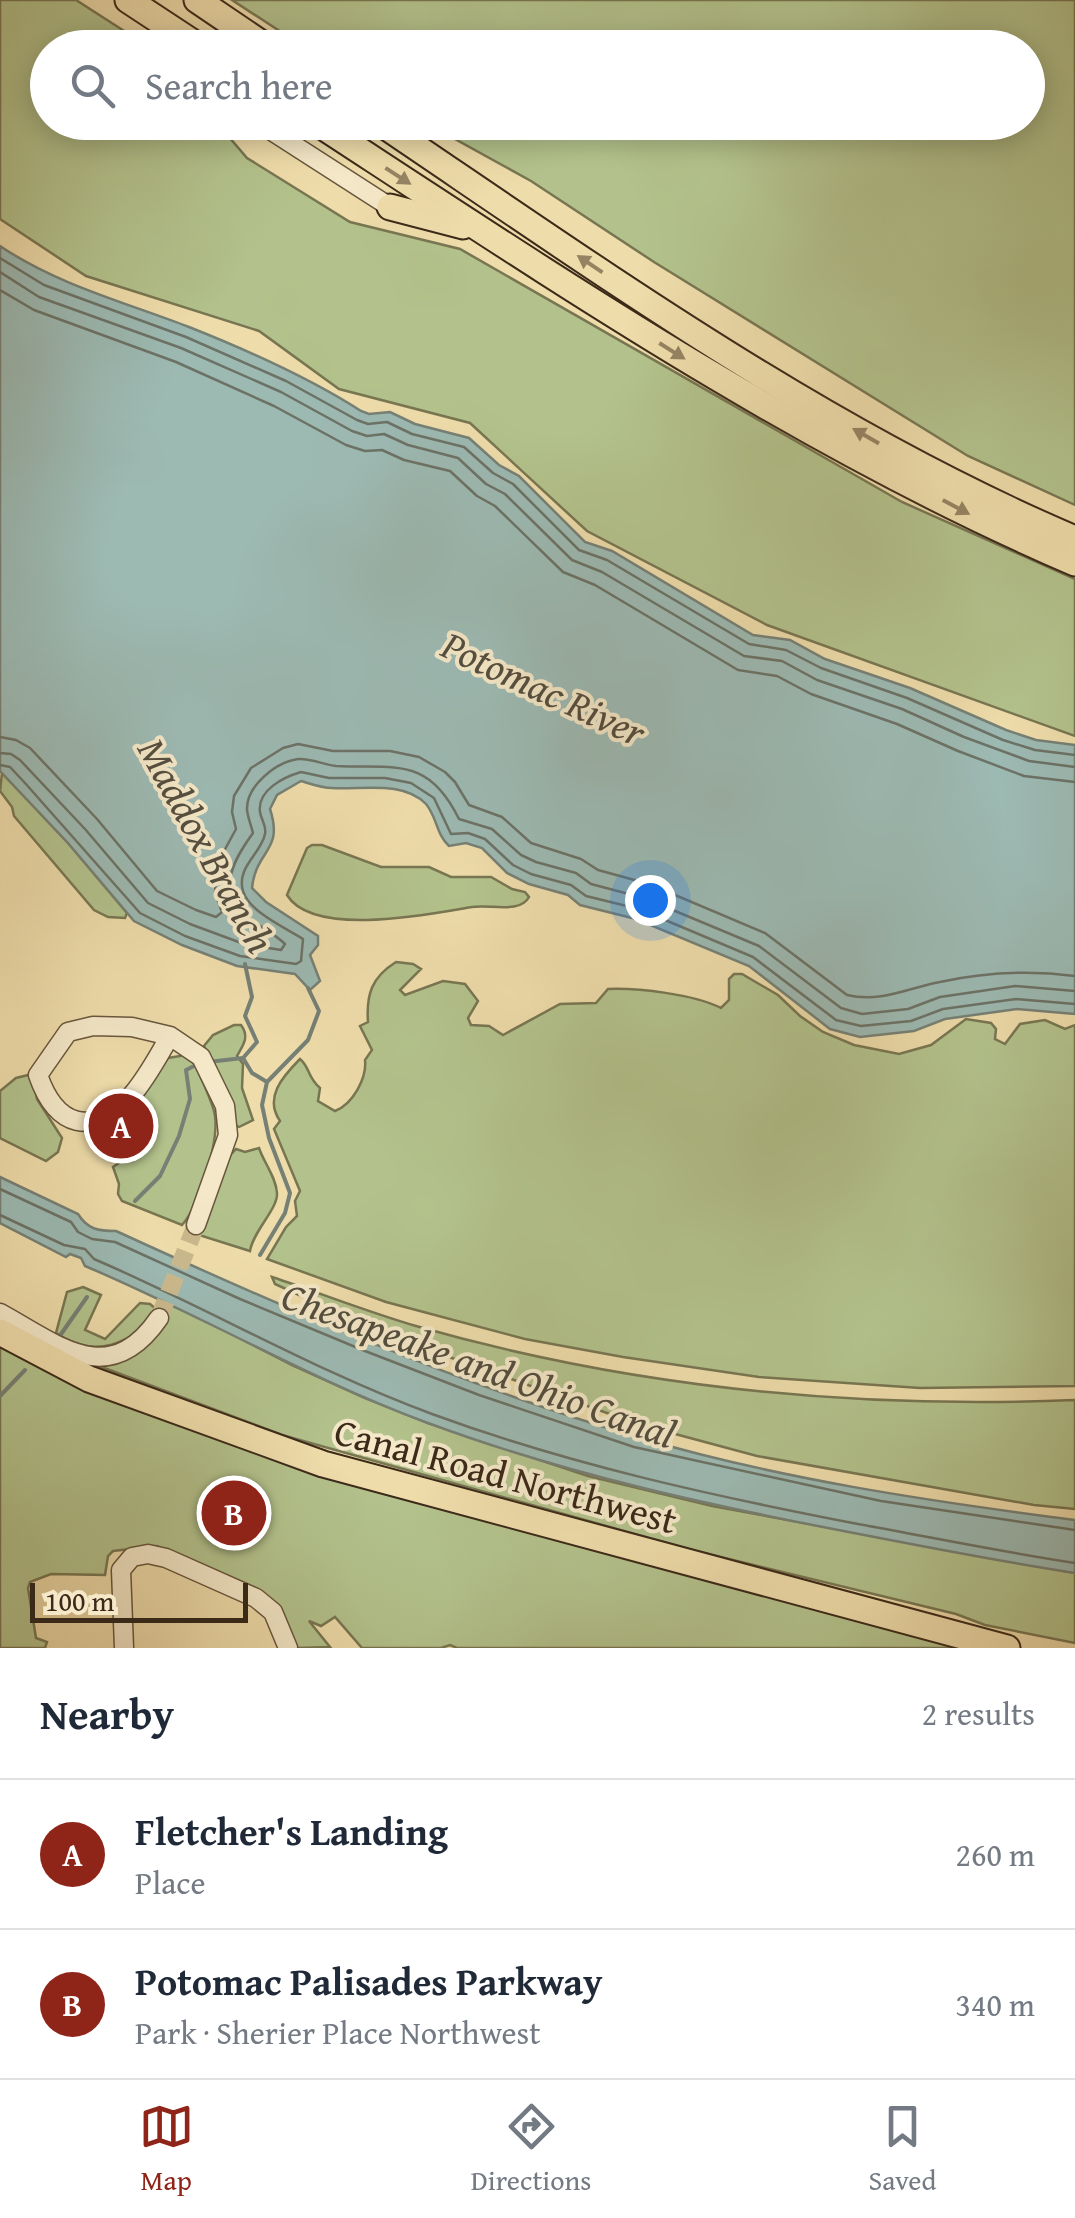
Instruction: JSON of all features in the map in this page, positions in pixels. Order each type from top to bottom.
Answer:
[{"type":"highway","points":[[197,0],[241,30]]},
{"type":"highway","points":[[139,7],[161,30]]},
{"type":"highway","points":[[139,7],[174,30]]},
{"type":"highway","points":[[344,140],[740,394],[1009,523],[1075,539]]},
{"type":"highway","points":[[406,140],[627,290],[772,382],[1075,563]]},
{"type":"highway","points":[[390,207],[482,230]]},
{"type":"highway","name":"Canal Road Northwest","points":[[0,1332],[53,1363],[104,1385],[324,1464],[1007,1648]]},
{"type":"street","points":[[286,140],[390,207]]},
{"type":"street","points":[[170,1036],[132,1095],[114,1112],[81,1122],[66,1118],[50,1105],[38,1075],[68,1032],[93,1026],[132,1027],[170,1036],[205,1066],[224,1106],[228,1135],[196,1225]]},
{"type":"street","points":[[0,1312],[86,1358],[105,1358],[136,1344],[159,1318]]},
{"type":"street","points":[[124,1648],[122,1570],[127,1560],[137,1555],[166,1558],[260,1600],[279,1621],[288,1648]]},
{"type":"green space","points":[[0,0],[76,0],[123,30],[30,30],[30,140],[232,140],[247,158],[350,222],[460,249],[902,502],[1075,579],[1075,736],[767,625],[587,531],[470,423],[339,389],[259,331],[86,276],[0,219]]},
{"type":"green space","points":[[232,0],[1075,0],[1075,505],[968,456],[654,262],[531,181],[457,140],[1045,140],[1045,30],[278,30]]},
{"type":"green space","points":[[2,773],[68,843],[127,913],[125,918],[108,917],[94,910],[14,816],[0,791]]},
{"type":"green space","points":[[322,845],[381,867],[429,867],[451,877],[491,877],[529,897],[512,907],[472,907],[402,918],[346,920],[321,916],[301,908],[287,895],[307,848]]},
{"type":"green space","points":[[396,962],[421,969],[400,990],[405,995],[443,981],[465,984],[478,1001],[468,1018],[471,1025],[489,1026],[503,1035],[560,1004],[596,1003],[608,989],[666,993],[721,1008],[729,1000],[729,979],[734,974],[742,974],[778,995],[823,1032],[854,1045],[899,1054],[931,1045],[966,1019],[991,1023],[996,1029],[995,1039],[1005,1044],[1020,1024],[1045,1020],[1065,1029],[1075,1025],[1075,1386],[920,1388],[759,1377],[623,1357],[525,1339],[386,1302],[267,1259],[297,1216],[295,1201],[300,1191],[274,1129],[280,1121],[274,1104],[277,1088],[300,1059],[320,1088],[318,1101],[335,1111],[348,1103],[361,1082],[365,1060],[372,1050],[360,1026],[368,1022],[372,987]]},
{"type":"green space","points":[[241,1025],[245,1033],[237,1056],[243,1064],[242,1088],[253,1120],[239,1127],[234,1125],[228,1097],[204,1046],[213,1035]]},
{"type":"green space","points":[[168,1058],[192,1058],[207,1091],[215,1123],[207,1170],[196,1202],[182,1225],[122,1201],[113,1167],[123,1160],[133,1161],[140,1136],[128,1110]]},
{"type":"green space","points":[[32,1074],[37,1099],[62,1138],[58,1152],[46,1161],[0,1138],[0,1091],[16,1078]]},
{"type":"green space","points":[[259,1148],[277,1193],[250,1251],[199,1235],[227,1158],[236,1149],[245,1152]]},
{"type":"green space","points":[[272,1277],[398,1321],[496,1347],[660,1379],[826,1397],[1075,1400],[1075,1509],[757,1456],[638,1424],[384,1334],[275,1284]]},
{"type":"green space","points":[[83,1287],[101,1295],[85,1330],[105,1339],[140,1303],[156,1309],[136,1332],[112,1345],[98,1347],[70,1341],[56,1333],[67,1292]]},
{"type":"green space","points":[[171,1303],[365,1398],[588,1476],[712,1506],[1075,1573],[1075,1643],[985,1625],[956,1614],[692,1550],[282,1435],[99,1366],[124,1358],[145,1345],[160,1328]]},
{"type":"green space","points":[[0,1343],[76,1385],[963,1648],[362,1648],[335,1617],[321,1626],[309,1621],[330,1647],[298,1648],[273,1603],[157,1546],[113,1551],[108,1556],[105,1575],[51,1574],[30,1582],[36,1638],[47,1642],[45,1648],[0,1648]]},
{"type":"water","name":"Potomac River","points":[[0,246],[68,282],[255,355],[361,411],[390,412],[415,424],[469,438],[499,465],[519,476],[585,542],[612,551],[753,635],[790,640],[825,659],[910,688],[1006,730],[1036,740],[1075,745],[1075,1014],[1017,1009],[945,1019],[914,1031],[860,1037],[830,1029],[749,966],[636,919],[580,905],[568,895],[529,884],[507,873],[482,848],[466,843],[449,846],[426,804],[394,789],[328,788],[301,781],[277,795],[270,809],[272,843],[258,865],[252,888],[266,902],[318,936],[318,945],[310,955],[320,981],[310,990],[295,974],[237,966],[134,921],[0,771]]},
{"type":"water","points":[[0,1177],[78,1214],[94,1228],[116,1231],[373,1343],[570,1416],[691,1452],[799,1477],[1075,1520],[1075,1573],[695,1500],[587,1474],[428,1423],[298,1367],[85,1266],[81,1258],[70,1254],[66,1257],[0,1223]]},
{"type":"waterway","name":"Maddox Branch","points":[[208,1062],[243,1058],[257,1042],[245,1016],[252,997],[245,964]]},
{"type":"waterway","points":[[260,1255],[285,1213],[290,1193],[269,1138],[262,1105],[267,1082],[308,1040],[319,1011],[308,988]]},
{"type":"waterway","points":[[243,1058],[252,1073],[267,1082]]},
{"type":"waterway","name":"Maddox Branch","points":[[135,1201],[160,1176],[179,1136],[190,1099],[186,1070],[198,1064]]},
{"type":"waterway","name":"Maddox Branch","points":[[59,1337],[87,1297]]},
{"type":"waterway","name":"Maddox Branch","points":[[0,1396],[25,1370]]},
{"type":"tunnel","points":[[159,1318],[196,1225]]},
{"type":"place","name":"Fletcher's Landing","points":[[121,1126]]},
{"type":"place","name":"Potomac Palisades Parkway","points":[[234,1513]]},
{"type":"water label","name":"Chesapeake and Ohio Canal","points":[[479,1364]]}]
